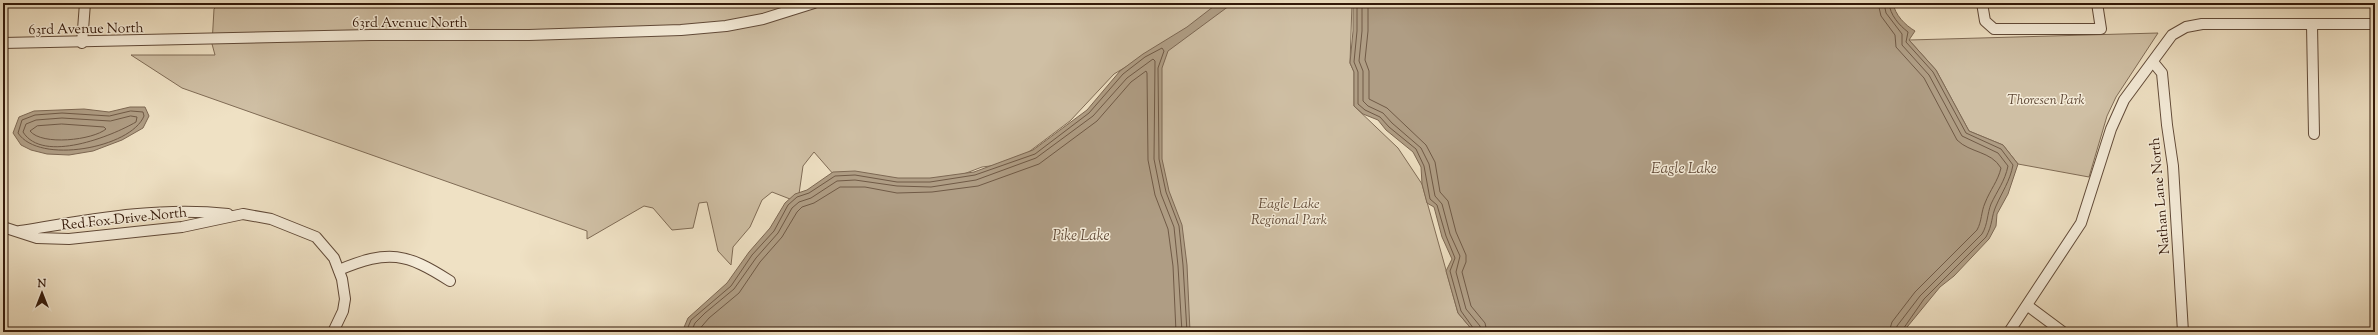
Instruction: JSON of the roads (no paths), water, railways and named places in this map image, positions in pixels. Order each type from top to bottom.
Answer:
[{"type":"street","points":[[82,43],[85,3]]},
{"type":"street","name":"63rd Avenue North","points":[[3,43],[82,43],[363,36],[529,35],[681,30],[726,26],[763,19],[814,3]]},
{"type":"street","points":[[1982,3],[1985,21],[1988,26],[1994,29],[2101,29],[2097,3]]},
{"type":"street","points":[[2009,332],[2028,306],[2081,223],[2118,110],[2172,35],[2186,27],[2202,24],[2375,24]]},
{"type":"street","points":[[2312,25],[2314,134]]},
{"type":"street","name":"Nathan Lane North","points":[[2153,62],[2162,73],[2166,125],[2173,166],[2183,332]]},
{"type":"street","name":"Red Fox Drive North","points":[[17,232],[142,213],[195,211],[262,216],[316,236],[334,258],[340,270],[345,299],[343,311],[333,332]]},
{"type":"street","name":"Red Fox Drive North","points":[[3,226],[38,238],[69,239],[182,227],[234,215]]},
{"type":"street","points":[[340,270],[375,257],[397,256],[428,266],[450,281]]},
{"type":"street","points":[[2028,306],[2063,332]]},
{"type":"water","name":"Pike Lake","points":[[1218,3],[1233,3],[1168,51],[1162,68],[1162,159],[1169,191],[1182,225],[1187,265],[1190,332],[682,332],[688,318],[727,283],[749,252],[770,228],[785,203],[795,194],[807,190],[833,172],[855,171],[898,178],[930,178],[974,172],[1033,150],[1087,110],[1120,71],[1143,54],[1187,27]]},
{"type":"water","name":"Eagle Lake","points":[[1353,3],[1893,3],[1896,12],[1901,19],[1915,31],[1909,40],[1936,70],[1969,131],[2003,145],[2018,164],[2008,194],[1997,214],[1996,226],[1989,239],[1954,276],[1940,287],[1903,332],[1474,332],[1458,313],[1446,271],[1452,259],[1442,237],[1434,207],[1427,203],[1422,184],[1421,167],[1413,152],[1386,130],[1378,120],[1363,114],[1354,106],[1354,72],[1350,63],[1353,31]]},
{"type":"water","points":[[130,107],[145,107],[149,116],[143,128],[122,140],[93,151],[69,155],[47,154],[31,150],[21,145],[13,133],[19,117],[34,111],[84,109],[109,112]]},
{"type":"park label","name":"Thoresen Park","points":[[2046,99]]},
{"type":"park label","name":"Eagle Lake Regional Park","points":[[1289,212]]}]
